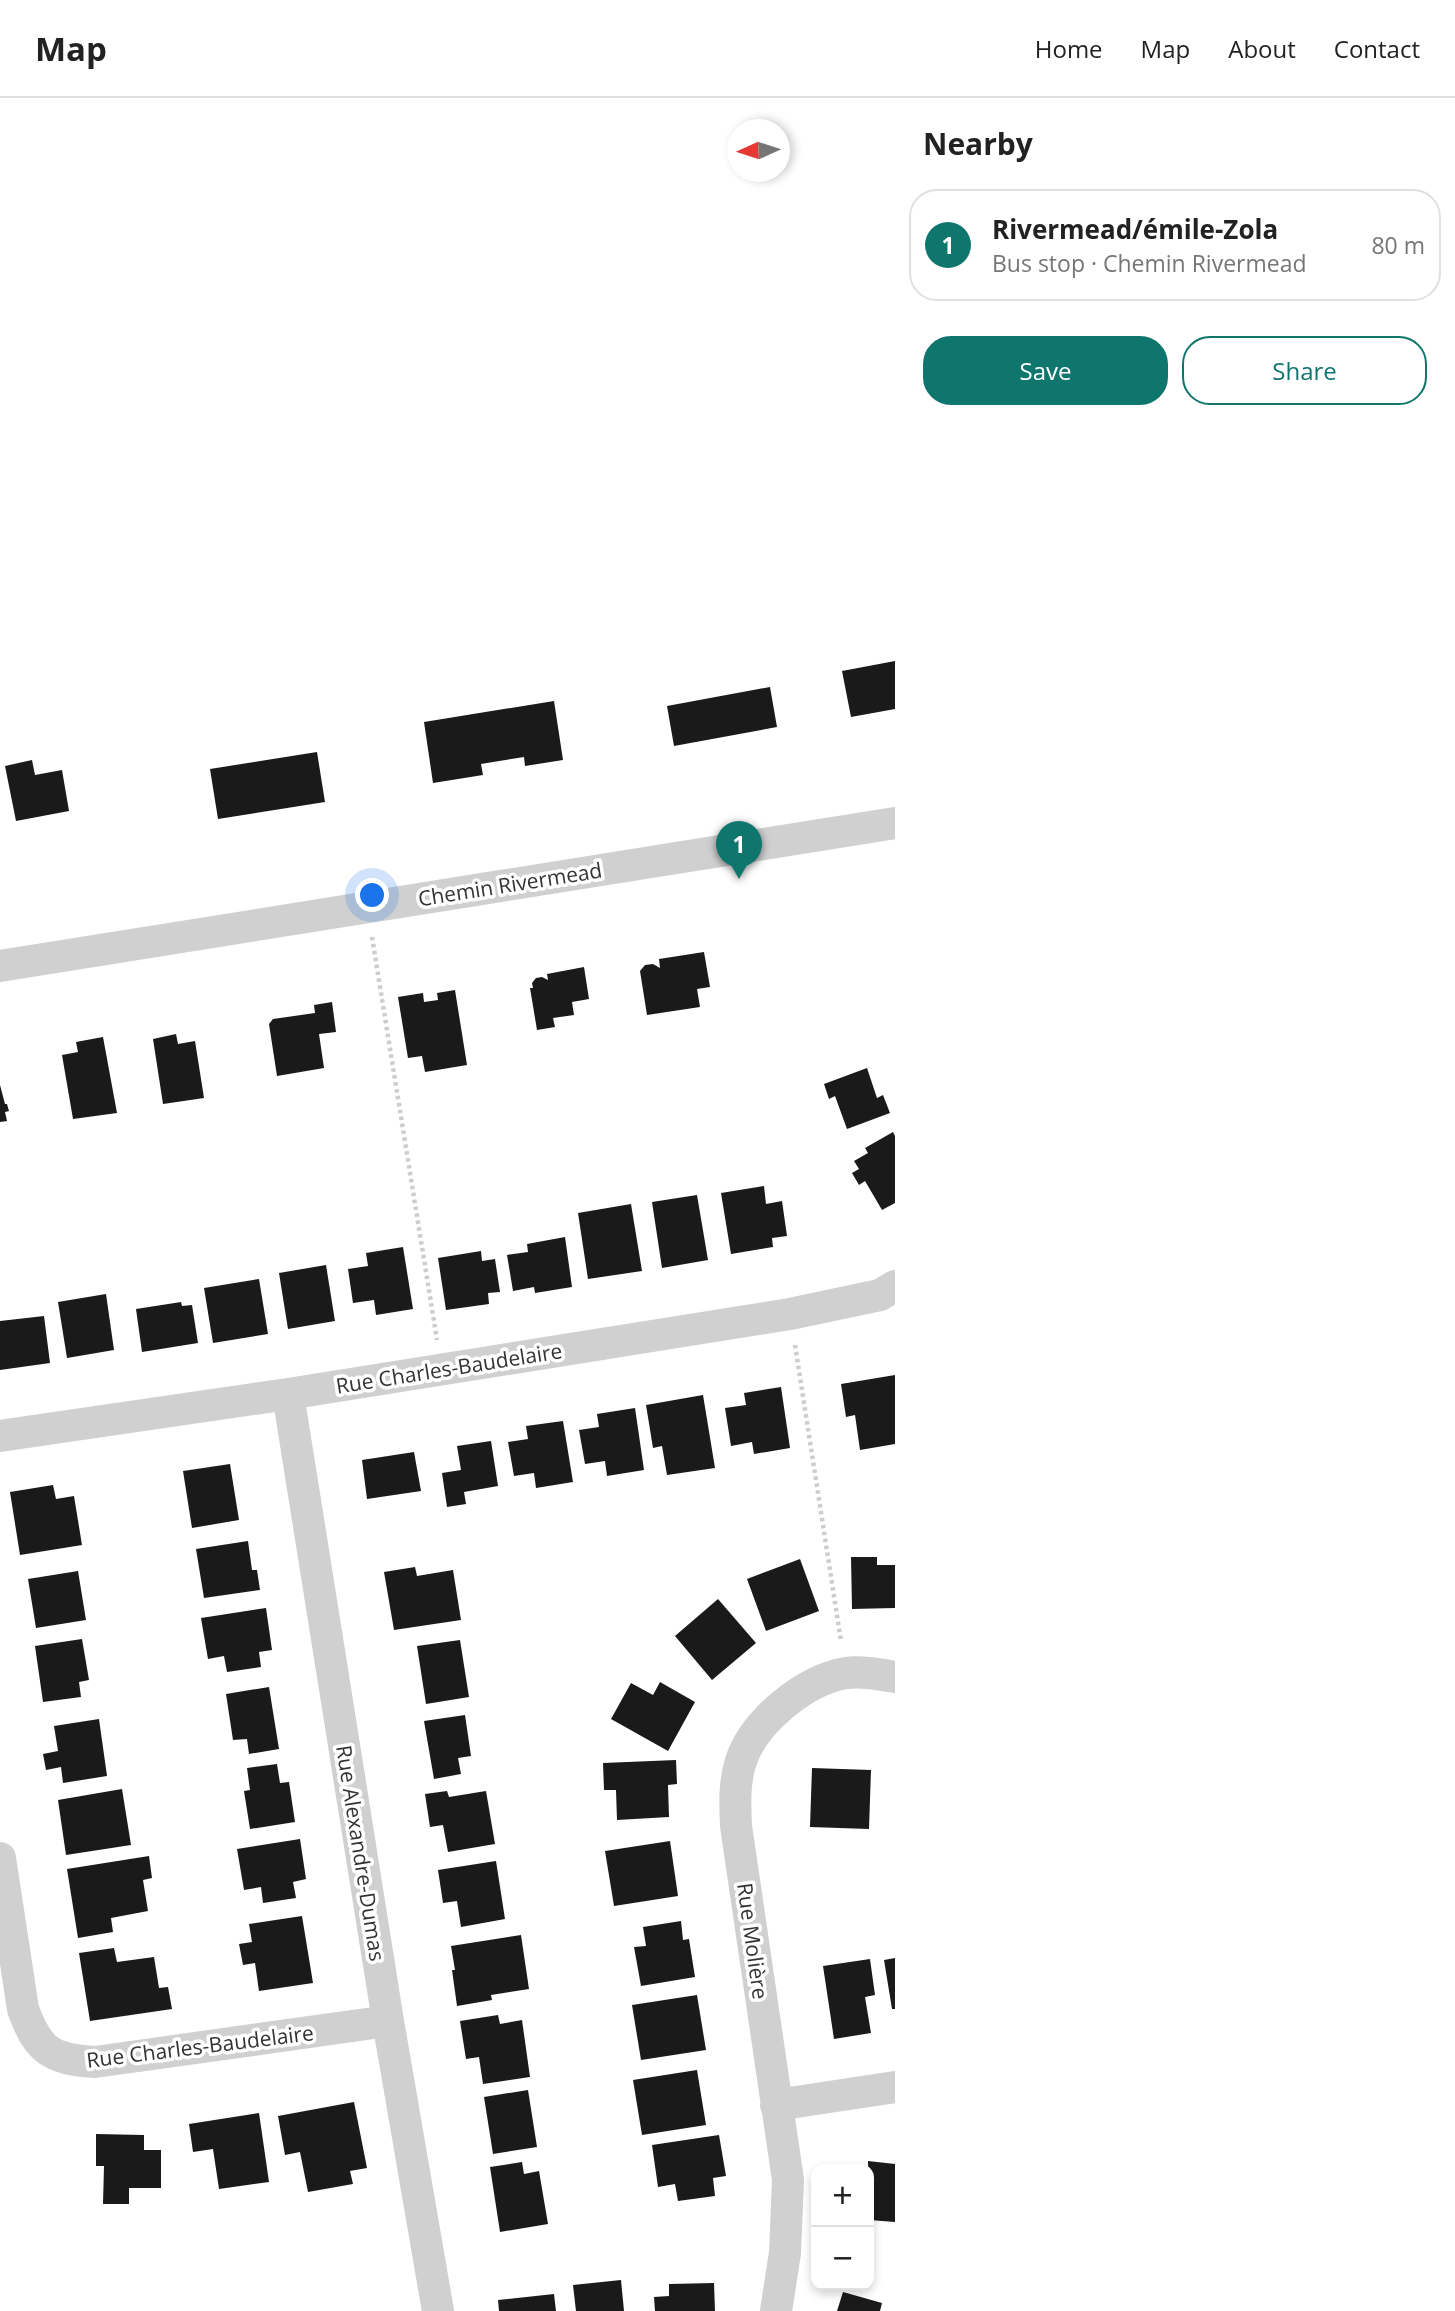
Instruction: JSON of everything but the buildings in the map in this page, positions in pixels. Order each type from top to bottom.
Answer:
[{"type":"street","name":"Chemin Rivermead","points":[[0,967],[895,823]]},
{"type":"street","name":"Rue Charles-Baudelaire","points":[[0,1436],[288,1394],[790,1314],[880,1295],[895,1286]]},
{"type":"street","name":"Rue Alexandre-Dumas","points":[[288,1394],[388,2021],[438,2311]]},
{"type":"street","name":"Rue Molière","points":[[776,2311],[785,2253],[788,2180],[736,1826],[735,1794],[741,1760],[756,1732],[775,1711],[797,1695],[845,1673],[895,1677]]},
{"type":"street","name":"Rue Charles-Baudelaire","points":[[0,1858],[23,2009],[32,2033],[48,2052],[70,2061],[95,2062],[388,2021]]},
{"type":"street","points":[[776,2105],[895,2087]]},
{"type":"path","points":[[367,906],[442,1368]]},
{"type":"path","points":[[790,1314],[845,1673]]},
{"type":"place","name":"Rivermead/émile-Zola","points":[[739,879]]}]
